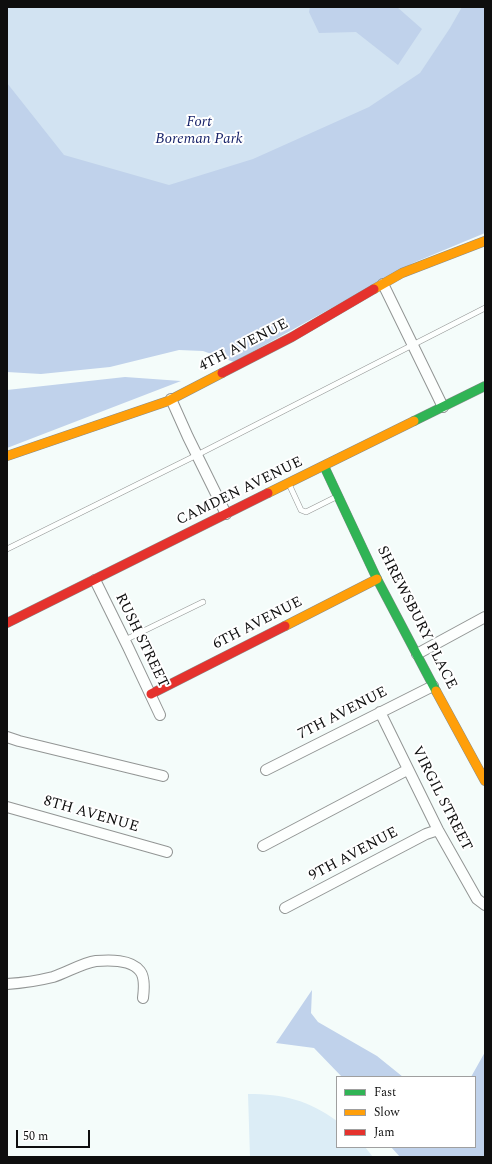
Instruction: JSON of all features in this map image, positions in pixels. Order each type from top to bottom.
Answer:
[{"type":"street","name":"4TH AVENUE","points":[[7,456],[171,400],[292,337],[402,273],[485,241]]},
{"type":"street","points":[[384,284],[443,407]]},
{"type":"street","name":"CAMDEN AVENUE","points":[[7,623],[485,386]]},
{"type":"street","points":[[171,400],[226,514]]},
{"type":"street","name":"SHREWSBURY PLACE","points":[[324,466],[377,579],[433,686],[484,778]]},
{"type":"street","name":"6TH AVENUE","points":[[151,694],[377,579]]},
{"type":"street","name":"RUSH STREET","points":[[95,580],[160,715]]},
{"type":"street","points":[[417,654],[485,616]]},
{"type":"street","name":"7TH AVENUE","points":[[266,770],[433,686]]},
{"type":"street","name":"VIRGIL STREET","points":[[380,712],[438,830],[482,901]]},
{"type":"street","points":[[7,737],[18,741],[163,776]]},
{"type":"street","points":[[263,846],[408,770]]},
{"type":"street","name":"8TH AVENUE","points":[[7,807],[167,852]]},
{"type":"street","name":"9TH AVENUE","points":[[285,908],[426,834],[438,830]]},
{"type":"street","points":[[7,984],[23,984],[54,976],[95,961],[125,961],[140,971],[143,979],[143,998]]},
{"type":"lane","points":[[7,549],[197,455],[485,308]]},
{"type":"lane","points":[[288,484],[300,510],[306,512],[339,496]]},
{"type":"lane","points":[[125,640],[203,602]]},
{"type":"green space","name":"Fort Boreman Park","points":[[7,7],[485,7],[485,167],[171,272],[7,128]]},
{"type":"shaded area","points":[[310,7],[397,7],[422,29],[398,65],[356,32],[319,33],[309,12]]},
{"type":"shaded area","points":[[462,7],[485,7],[485,233],[413,263],[234,362],[203,351],[179,350],[110,367],[41,374],[7,372],[7,83],[64,155],[169,185],[253,159],[369,107],[420,73]]},
{"type":"shaded area","points":[[125,377],[181,381],[7,448],[7,390]]},
{"type":"shaded area","points":[[312,990],[311,1013],[318,1022],[377,1056],[402,1076],[341,1076],[314,1048],[276,1043]]},
{"type":"shaded area","points":[[485,1052],[485,1157],[400,1157],[392,1148],[476,1148],[476,1076],[472,1076]]},
{"type":"shaded area","points":[[248,1094],[284,1097],[306,1103],[316,1108],[336,1120],[336,1148],[366,1148],[373,1157],[250,1157]]},
{"type":"traffic: fast","points":[[414,421],[485,386]]},
{"type":"traffic: fast","points":[[324,466],[377,579],[436,691]]},
{"type":"traffic: slow","points":[[374,289],[402,273],[485,241]]},
{"type":"traffic: slow","points":[[7,456],[168,401],[222,373]]},
{"type":"traffic: slow","points":[[268,493],[414,421]]},
{"type":"traffic: slow","points":[[285,626],[377,579]]},
{"type":"traffic: slow","points":[[436,691],[485,781]]},
{"type":"traffic: jam","points":[[222,373],[292,337],[374,289]]},
{"type":"traffic: jam","points":[[7,623],[268,493]]},
{"type":"traffic: jam","points":[[151,694],[285,626]]}]
